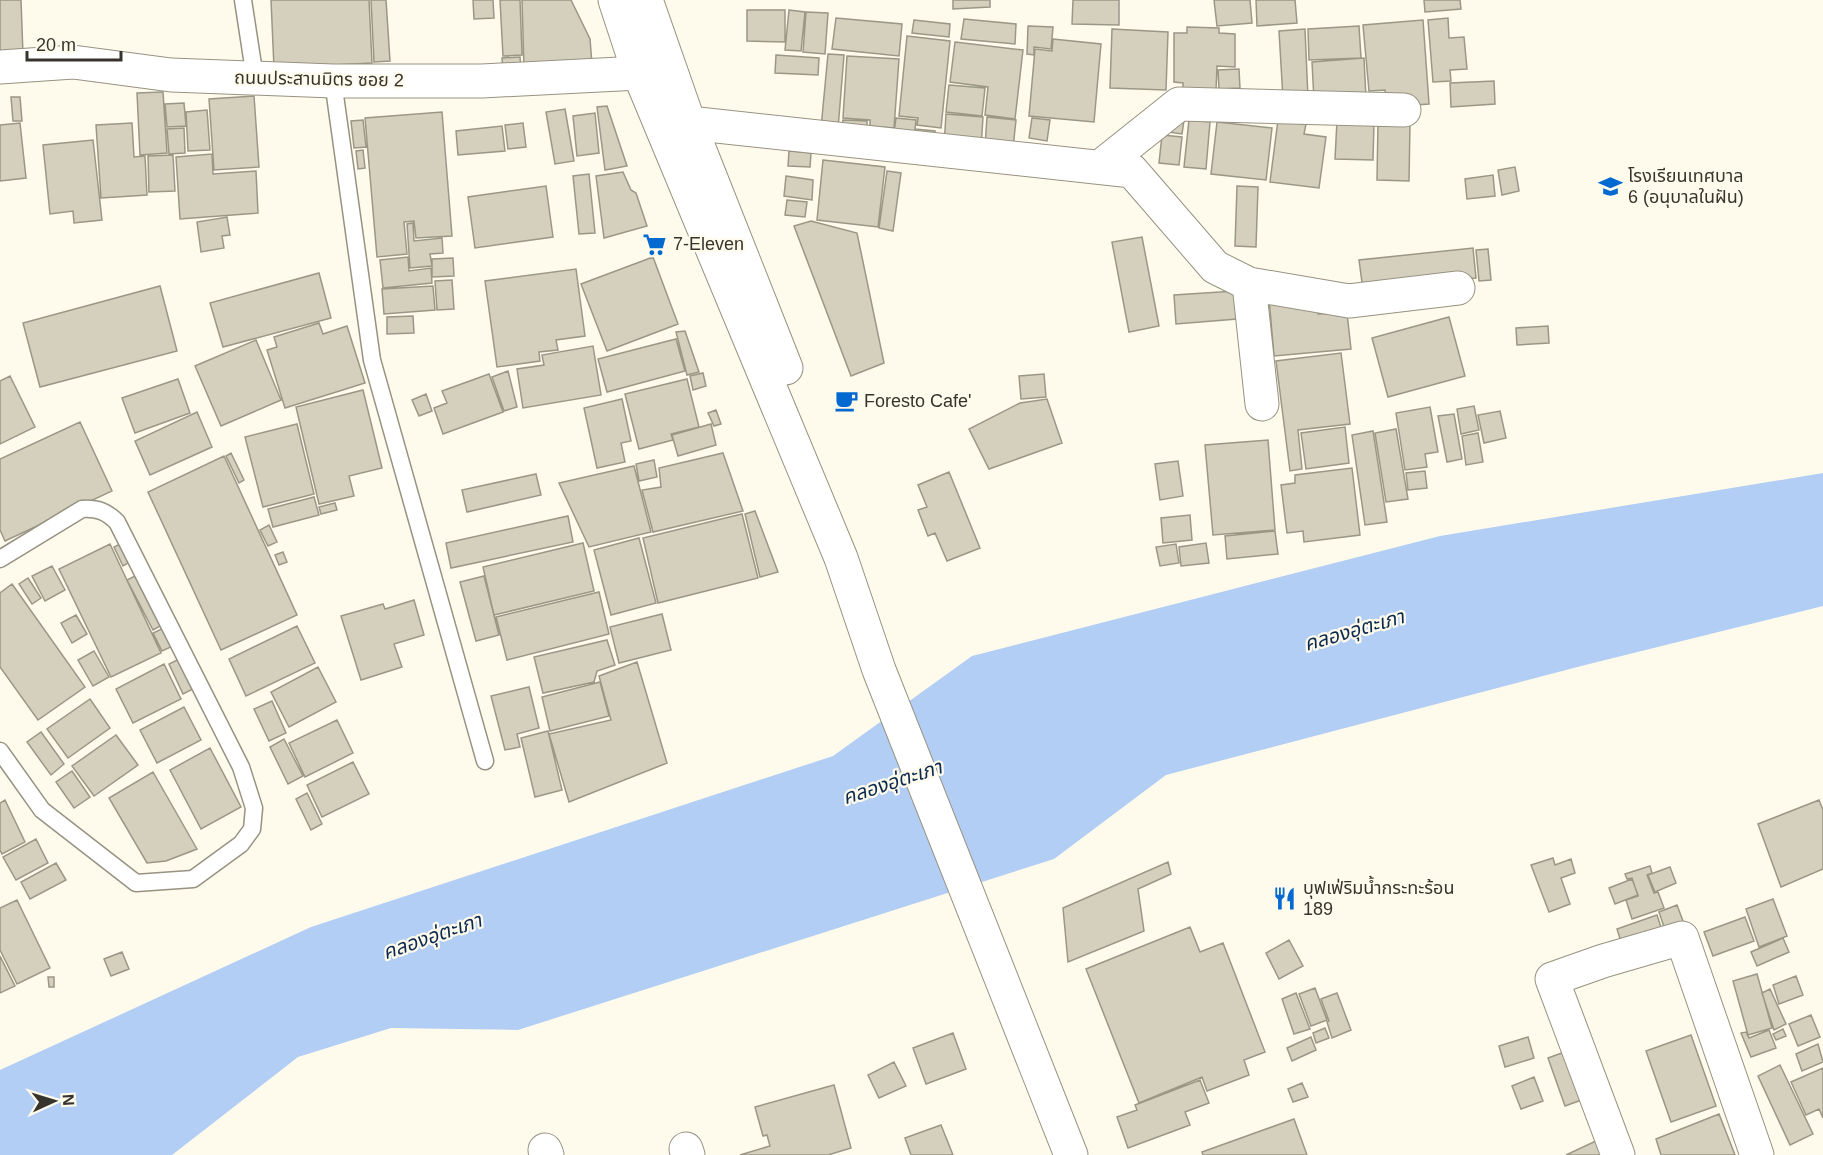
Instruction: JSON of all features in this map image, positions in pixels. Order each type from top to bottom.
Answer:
[{"type":"street","points":[[615,0],[639,73],[849,553]]},
{"type":"street","points":[[646,0],[689,123],[849,553],[879,670],[1071,1155]]},
{"type":"street","name":"ถนนประสานมิตร ซอย 2","points":[[0,67],[73,62],[171,75],[333,81],[482,81],[639,73]]},
{"type":"street","points":[[1100,168],[1179,104],[1404,110]]},
{"type":"street","points":[[689,123],[1132,171],[1215,267],[1249,284],[1349,300],[1458,288]]},
{"type":"street","points":[[1249,284],[1262,404]]},
{"type":"street","points":[[1618,1155],[1552,979],[1682,938],[1757,1155]]},
{"type":"lane","points":[[243,0],[255,78]]},
{"type":"lane","points":[[333,81],[372,360],[485,762]]},
{"type":"lane","points":[[0,559],[82,509],[96,508],[109,514],[117,522],[241,767],[254,808],[252,829],[241,844],[193,879],[136,883],[42,810],[0,752]]},
{"type":"water","name":"คลองอุ่ตะเภา","points":[[1823,473],[1823,606],[1589,664],[1166,775],[1054,859],[518,1030],[391,1028],[298,1057],[172,1155],[0,1155],[0,1070],[311,927],[833,756],[972,656],[1440,536]]},
{"type":"building","points":[[0,0],[21,0],[23,55],[0,56]]},
{"type":"building","points":[[271,0],[369,0],[372,63],[274,68]]},
{"type":"building","points":[[371,0],[386,0],[390,61],[374,62]]},
{"type":"building","points":[[473,0],[493,0],[494,18],[474,19]]},
{"type":"building","points":[[500,0],[520,0],[522,55],[503,56]]},
{"type":"building","points":[[522,0],[571,0],[590,39],[592,64],[524,68]]},
{"type":"building","points":[[953,0],[990,0],[990,7],[953,9]]},
{"type":"building","points":[[1073,0],[1119,0],[1119,25],[1072,24]]},
{"type":"building","points":[[1214,0],[1250,0],[1252,23],[1217,26]]},
{"type":"building","points":[[1256,0],[1295,0],[1297,23],[1257,26]]},
{"type":"building","points":[[1424,0],[1460,0],[1461,9],[1425,12]]},
{"type":"building","points":[[747,10],[785,10],[785,42],[747,41]]},
{"type":"building","points":[[789,10],[805,12],[801,51],[785,50]]},
{"type":"building","points":[[806,12],[828,13],[825,54],[803,52]]},
{"type":"building","points":[[836,18],[902,24],[899,56],[832,49]]},
{"type":"building","points":[[1448,18],[1449,38],[1464,37],[1467,69],[1450,70],[1451,81],[1433,82],[1428,20]]},
{"type":"building","points":[[964,19],[1016,24],[1015,44],[961,39]]},
{"type":"building","points":[[914,20],[950,24],[949,37],[912,33]]},
{"type":"building","points":[[1423,20],[1429,104],[1387,107],[1385,90],[1369,91],[1363,25]]},
{"type":"building","points":[[1028,26],[1053,27],[1051,49],[1034,47],[1034,55],[1027,54]]},
{"type":"building","points":[[1359,26],[1361,58],[1309,60],[1308,29]]},
{"type":"building","points":[[1187,27],[1219,28],[1219,33],[1235,34],[1235,67],[1217,66],[1216,91],[1183,90],[1183,83],[1174,82],[1174,33],[1187,33]]},
{"type":"building","points":[[1112,29],[1168,32],[1166,90],[1110,88]]},
{"type":"building","points":[[1305,29],[1308,98],[1283,99],[1279,31]]},
{"type":"building","points":[[907,36],[950,41],[941,128],[917,125],[918,118],[899,116]]},
{"type":"building","points":[[1053,39],[1101,44],[1094,122],[1029,116],[1035,49],[1052,51]]},
{"type":"building","points":[[955,42],[1023,50],[1015,119],[985,115],[988,87],[950,82]]},
{"type":"building","points":[[828,54],[844,55],[838,129],[821,128]]},
{"type":"building","points":[[776,55],[819,58],[818,75],[775,73]]},
{"type":"building","points":[[847,56],[899,59],[894,128],[870,126],[870,120],[843,118]]},
{"type":"building","points":[[520,57],[521,69],[503,70],[502,58]]},
{"type":"building","points":[[1364,58],[1366,98],[1314,101],[1312,62]]},
{"type":"building","points":[[1239,69],[1240,88],[1219,89],[1218,70]]},
{"type":"building","points":[[1494,81],[1495,104],[1451,107],[1450,83]]},
{"type":"building","points":[[949,85],[985,88],[982,116],[946,112]]},
{"type":"building","points":[[163,92],[167,153],[140,155],[137,93]]},
{"type":"building","points":[[254,96],[259,167],[214,170],[209,99]]},
{"type":"building","points":[[11,97],[20,97],[22,121],[13,121]]},
{"type":"building","points":[[184,103],[186,126],[167,127],[165,104]]},
{"type":"building","points":[[607,106],[627,166],[605,170],[597,107]]},
{"type":"building","points":[[565,109],[574,161],[555,164],[546,112]]},
{"type":"building","points":[[207,110],[210,150],[188,151],[186,112]]},
{"type":"building","points":[[442,112],[452,236],[416,238],[414,221],[404,222],[407,254],[377,257],[365,118]]},
{"type":"building","points":[[595,113],[599,153],[577,156],[573,116]]},
{"type":"building","points":[[946,114],[983,117],[981,148],[944,145]]},
{"type":"building","points":[[987,117],[1016,120],[1013,148],[985,146]]},
{"type":"building","points":[[896,118],[916,120],[915,129],[935,131],[934,146],[893,140]]},
{"type":"building","points":[[1032,118],[1050,120],[1047,141],[1029,138]]},
{"type":"building","points":[[363,120],[366,147],[354,148],[351,121]]},
{"type":"building","points":[[843,120],[867,121],[867,128],[842,127]]},
{"type":"building","points":[[1184,120],[1182,134],[1162,131]]},
{"type":"building","points":[[1189,120],[1210,122],[1206,169],[1184,167]]},
{"type":"building","points":[[1278,120],[1306,124],[1304,134],[1326,137],[1319,188],[1270,182]]},
{"type":"building","points":[[1337,121],[1374,123],[1373,160],[1335,159]]},
{"type":"building","points":[[1217,122],[1272,128],[1266,180],[1211,174]]},
{"type":"building","points":[[1378,122],[1410,123],[1409,181],[1377,180]]},
{"type":"building","points":[[20,123],[26,178],[0,181],[0,125]]},
{"type":"building","points":[[132,123],[134,157],[145,156],[147,195],[101,198],[96,125]]},
{"type":"building","points":[[523,123],[526,147],[508,149],[505,125]]},
{"type":"building","points":[[502,126],[505,151],[458,155],[456,131]]},
{"type":"building","points":[[184,128],[185,153],[169,154],[167,129]]},
{"type":"building","points":[[1162,135],[1182,137],[1179,165],[1159,163]]},
{"type":"building","points":[[93,140],[102,220],[74,223],[73,211],[50,214],[43,145]]},
{"type":"building","points":[[363,150],[365,168],[358,169],[356,151]]},
{"type":"building","points":[[789,151],[811,153],[810,167],[788,166]]},
{"type":"building","points":[[212,154],[213,174],[256,171],[258,213],[180,219],[176,157]]},
{"type":"building","points":[[173,155],[175,191],[149,192],[148,156]]},
{"type":"building","points":[[823,160],[885,167],[878,227],[817,220]]},
{"type":"building","points":[[1515,167],[1519,191],[1502,195],[1498,170]]},
{"type":"building","points":[[887,171],[901,173],[893,231],[879,228]]},
{"type":"building","points":[[623,172],[631,190],[636,193],[647,226],[604,238],[596,176]]},
{"type":"building","points":[[589,174],[595,233],[579,234],[573,176]]},
{"type":"building","points":[[1493,175],[1495,196],[1467,199],[1465,179]]},
{"type":"building","points":[[786,176],[813,180],[812,200],[784,196]]},
{"type":"building","points":[[546,186],[553,237],[475,248],[468,197]]},
{"type":"building","points":[[1237,186],[1258,187],[1256,247],[1235,246]]},
{"type":"building","points":[[787,200],[807,202],[805,217],[785,215]]},
{"type":"building","points":[[227,217],[230,235],[222,236],[224,248],[201,252],[197,222]]},
{"type":"building","points":[[811,221],[857,233],[884,363],[851,376],[794,226]]},
{"type":"building","points":[[413,223],[414,241],[442,238],[443,253],[430,254],[432,266],[410,268],[407,224]]},
{"type":"building","points":[[1142,237],[1159,326],[1129,332],[1112,242]]},
{"type":"building","points":[[1473,248],[1476,278],[1363,290],[1359,260]]},
{"type":"building","points":[[1488,249],[1491,280],[1479,281],[1476,250]]},
{"type":"building","points":[[408,257],[409,271],[431,268],[432,283],[383,288],[380,260]]},
{"type":"building","points":[[653,257],[678,324],[607,351],[581,284]]},
{"type":"building","points":[[453,258],[454,276],[432,277],[432,259]]},
{"type":"building","points":[[576,269],[585,336],[556,340],[558,350],[539,352],[540,361],[497,367],[485,281]]},
{"type":"building","points":[[319,273],[331,318],[223,347],[210,303]]},
{"type":"building","points":[[452,280],[454,309],[437,310],[435,281]]},
{"type":"building","points":[[160,286],[177,351],[40,387],[23,323]]},
{"type":"building","points":[[433,286],[435,310],[384,314],[382,289]]},
{"type":"building","points":[[1235,291],[1237,319],[1176,324],[1174,295]]},
{"type":"building","points":[[1269,298],[1316,303],[1318,314],[1347,313],[1351,349],[1274,356]]},
{"type":"building","points":[[413,316],[414,333],[387,334],[387,317]]},
{"type":"building","points":[[1449,317],[1465,376],[1388,397],[1372,338]]},
{"type":"building","points":[[319,323],[323,334],[347,326],[365,383],[285,408],[267,350],[277,347],[274,337]]},
{"type":"building","points":[[1548,326],[1549,343],[1517,345],[1516,328]]},
{"type":"building","points":[[685,331],[699,372],[687,375],[676,332]]},
{"type":"building","points":[[676,339],[685,371],[607,392],[598,359]]},
{"type":"building","points":[[256,340],[281,400],[221,426],[195,366]]},
{"type":"building","points":[[593,346],[601,395],[523,408],[517,369],[544,365],[542,355]]},
{"type":"building","points":[[1341,353],[1350,424],[1298,430],[1302,469],[1290,471],[1276,361]]},
{"type":"building","points":[[508,371],[517,407],[504,411],[492,377]]},
{"type":"building","points":[[703,373],[706,386],[693,390],[690,376]]},
{"type":"building","points":[[489,374],[503,412],[443,434],[434,408],[447,403],[442,391]]},
{"type":"building","points":[[1044,374],[1046,397],[1021,399],[1019,376]]},
{"type":"building","points":[[10,376],[35,427],[0,444],[0,381]]},
{"type":"building","points":[[178,379],[190,413],[135,433],[122,398]]},
{"type":"building","points":[[687,379],[699,427],[671,434],[673,440],[639,449],[625,394]]},
{"type":"building","points":[[363,390],[382,468],[349,476],[354,496],[319,504],[296,407]]},
{"type":"building","points":[[426,394],[432,411],[419,416],[412,400]]},
{"type":"building","points":[[622,399],[631,441],[621,443],[625,462],[597,468],[584,408]]},
{"type":"building","points":[[1047,399],[1062,443],[989,469],[969,429],[1020,403]]},
{"type":"building","points":[[1474,406],[1479,430],[1461,434],[1457,409]]},
{"type":"building","points":[[1430,407],[1438,452],[1425,454],[1427,467],[1405,470],[1396,413]]},
{"type":"building","points":[[716,410],[721,424],[714,426],[708,413]]},
{"type":"building","points":[[1500,411],[1506,438],[1484,443],[1478,415]]},
{"type":"building","points":[[197,412],[212,447],[150,475],[135,441]]},
{"type":"building","points":[[1454,414],[1462,459],[1447,462],[1438,416]]},
{"type":"building","points":[[80,422],[112,491],[5,541],[0,530],[0,459]]},
{"type":"building","points":[[297,424],[314,494],[263,507],[245,437]]},
{"type":"building","points":[[711,424],[716,445],[678,456],[672,435]]},
{"type":"building","points":[[1345,427],[1349,463],[1306,469],[1301,433]]},
{"type":"building","points":[[1396,429],[1408,499],[1386,502],[1375,433]]},
{"type":"building","points":[[1373,431],[1387,522],[1365,525],[1352,435]]},
{"type":"building","points":[[1478,433],[1483,462],[1466,465],[1462,436]]},
{"type":"building","points":[[1268,440],[1275,530],[1213,535],[1205,445]]},
{"type":"building","points":[[231,453],[244,480],[239,483],[226,456]]},
{"type":"building","points":[[723,453],[743,511],[653,532],[642,490],[661,487],[659,468]]},
{"type":"building","points":[[224,456],[297,615],[221,650],[148,492]]},
{"type":"building","points":[[654,460],[657,477],[639,481],[636,464]]},
{"type":"building","points":[[1178,461],[1183,496],[1160,500],[1155,464]]},
{"type":"building","points":[[634,466],[651,532],[589,547],[559,483]]},
{"type":"building","points":[[1352,468],[1360,535],[1304,542],[1303,531],[1287,533],[1281,485],[1295,483],[1295,475]]},
{"type":"building","points":[[1425,471],[1427,488],[1408,490],[1406,473]]},
{"type":"building","points":[[949,472],[980,548],[947,561],[935,533],[928,536],[918,510],[927,507],[918,485]]},
{"type":"building","points":[[536,474],[541,495],[467,512],[462,490]]},
{"type":"building","points":[[314,497],[319,515],[273,527],[268,509]]},
{"type":"building","points":[[335,503],[337,510],[321,514],[319,507]]},
{"type":"building","points":[[755,511],[778,572],[760,577],[745,514]]},
{"type":"building","points":[[742,514],[758,578],[658,603],[643,538]]},
{"type":"building","points":[[1190,515],[1192,540],[1163,543],[1161,518]]},
{"type":"building","points":[[568,516],[573,542],[451,568],[446,543]]},
{"type":"building","points":[[269,525],[277,542],[268,546],[260,530]]},
{"type":"building","points":[[1275,531],[1278,554],[1227,559],[1225,536]]},
{"type":"building","points":[[639,538],[656,603],[611,615],[594,550]]},
{"type":"building","points":[[124,542],[133,560],[123,566],[114,547]]},
{"type":"building","points":[[583,543],[594,591],[494,615],[483,567]]},
{"type":"building","points":[[1206,543],[1209,563],[1181,566],[1179,547]]},
{"type":"building","points":[[110,544],[161,653],[111,677],[59,569]]},
{"type":"building","points":[[1176,544],[1179,563],[1160,566],[1156,547]]},
{"type":"building","points":[[283,552],[287,562],[279,565],[275,555]]},
{"type":"building","points":[[52,566],[65,590],[45,601],[32,576]]},
{"type":"building","points":[[139,574],[164,624],[153,630],[127,580]]},
{"type":"building","points":[[484,576],[499,635],[476,641],[460,582]]},
{"type":"building","points":[[28,578],[41,598],[32,604],[19,584]]},
{"type":"building","points":[[12,584],[85,687],[38,720],[0,667],[0,593]]},
{"type":"building","points":[[599,592],[609,634],[507,660],[496,617]]},
{"type":"building","points":[[414,600],[424,635],[394,644],[402,667],[361,680],[341,616],[383,604],[385,609]]},
{"type":"building","points":[[662,614],[671,650],[619,663],[610,627]]},
{"type":"building","points":[[76,615],[87,634],[72,643],[61,623]]},
{"type":"building","points":[[297,626],[315,663],[246,696],[229,659]]},
{"type":"building","points":[[164,628],[173,646],[162,651],[153,633]]},
{"type":"building","points":[[607,640],[615,665],[597,671],[594,682],[543,693],[534,657]]},
{"type":"building","points":[[94,651],[109,677],[93,686],[78,660]]},
{"type":"building","points":[[179,659],[193,689],[183,694],[169,664]]},
{"type":"building","points":[[637,662],[667,763],[569,802],[549,734],[611,720],[599,676]]},
{"type":"building","points":[[164,664],[181,699],[133,723],[116,689]]},
{"type":"building","points":[[318,667],[336,702],[289,727],[271,692]]},
{"type":"building","points":[[600,682],[609,716],[550,731],[542,697]]},
{"type":"building","points":[[529,687],[539,728],[517,734],[520,747],[505,750],[491,696]]},
{"type":"building","points":[[90,699],[110,728],[68,758],[47,729]]},
{"type":"building","points":[[272,701],[286,733],[269,741],[254,709]]},
{"type":"building","points":[[184,707],[201,740],[157,763],[140,730]]},
{"type":"building","points":[[337,720],[353,753],[305,777],[289,743]]},
{"type":"building","points":[[548,731],[562,790],[535,797],[521,738]]},
{"type":"building","points":[[41,732],[64,764],[51,775],[27,742]]},
{"type":"building","points":[[116,735],[138,765],[94,796],[72,766]]},
{"type":"building","points":[[284,739],[303,776],[288,784],[270,747]]},
{"type":"building","points":[[210,748],[241,807],[201,829],[170,770]]},
{"type":"building","points":[[353,762],[369,794],[322,817],[307,785]]},
{"type":"building","points":[[72,771],[90,797],[74,808],[56,782]]},
{"type":"building","points":[[153,772],[197,849],[166,861],[147,863],[109,798]]},
{"type":"building","points":[[307,793],[322,824],[311,830],[296,799]]},
{"type":"building","points":[[5,800],[25,842],[2,854],[0,850],[0,803]]},
{"type":"building","points":[[1819,800],[1823,810],[1823,869],[1781,887],[1758,824]]},
{"type":"building","points":[[36,839],[48,863],[16,880],[3,857]]},
{"type":"building","points":[[1553,858],[1555,865],[1571,859],[1575,873],[1561,878],[1570,904],[1549,912],[1531,865]]},
{"type":"building","points":[[1168,862],[1171,874],[1138,889],[1144,931],[1068,962],[1063,908]]},
{"type":"building","points":[[56,863],[66,880],[30,899],[21,882]]},
{"type":"building","points":[[1650,866],[1652,873],[1647,875],[1654,893],[1658,892],[1664,908],[1632,919],[1626,900],[1638,896],[1632,878],[1627,879],[1625,874]]},
{"type":"building","points":[[1670,867],[1676,883],[1655,892],[1648,875]]},
{"type":"building","points":[[1632,879],[1638,895],[1615,904],[1609,888]]},
{"type":"building","points":[[1773,899],[1787,936],[1759,947],[1746,909]]},
{"type":"building","points":[[17,900],[50,968],[17,984],[0,950],[0,908]]},
{"type":"building","points":[[1677,905],[1686,929],[1667,936],[1659,912]]},
{"type":"building","points":[[1657,915],[1663,933],[1623,948],[1617,929]]},
{"type":"building","points":[[1745,917],[1754,941],[1713,956],[1704,932]]},
{"type":"building","points":[[1190,927],[1200,952],[1223,943],[1265,1052],[1244,1060],[1249,1075],[1207,1091],[1202,1077],[1139,1103],[1086,969]]},
{"type":"building","points":[[1783,938],[1789,952],[1757,966],[1751,952]]},
{"type":"building","points":[[1289,940],[1303,966],[1279,979],[1266,953]]},
{"type":"building","points":[[122,952],[129,969],[111,976],[104,959]]},
{"type":"building","points":[[0,956],[15,986],[0,993]]},
{"type":"building","points":[[1757,974],[1772,1028],[1748,1035],[1733,981]]},
{"type":"building","points":[[1796,976],[1803,995],[1779,1004],[1773,985]]},
{"type":"building","points":[[48,977],[54,977],[54,987],[49,987]]},
{"type":"building","points":[[1315,988],[1327,1020],[1311,1026],[1299,994]]},
{"type":"building","points":[[1770,989],[1786,1024],[1774,1030],[1762,993]]},
{"type":"building","points":[[1296,993],[1310,1029],[1294,1034],[1282,999]]},
{"type":"building","points":[[1337,993],[1351,1030],[1332,1038],[1321,999]]},
{"type":"building","points":[[1811,1015],[1820,1037],[1798,1046],[1789,1024]]},
{"type":"building","points":[[1325,1028],[1329,1038],[1316,1043],[1313,1033]]},
{"type":"building","points":[[1783,1029],[1786,1036],[1776,1040],[1773,1034]]},
{"type":"building","points":[[1769,1030],[1776,1048],[1751,1057],[1741,1033],[1746,1032],[1749,1038]]},
{"type":"building","points":[[953,1033],[966,1069],[926,1084],[913,1048]]},
{"type":"building","points":[[1691,1035],[1716,1106],[1671,1122],[1646,1051]]},
{"type":"building","points":[[1311,1037],[1316,1050],[1292,1061],[1287,1048]]},
{"type":"building","points":[[1528,1037],[1534,1058],[1505,1067],[1499,1046]]},
{"type":"building","points":[[1818,1044],[1823,1062],[1802,1071],[1796,1054]]},
{"type":"building","points":[[1570,1050],[1587,1098],[1565,1106],[1548,1058]]},
{"type":"building","points":[[894,1062],[906,1086],[879,1098],[868,1075]]},
{"type":"building","points":[[1780,1065],[1813,1134],[1790,1145],[1758,1076]]},
{"type":"building","points":[[1823,1068],[1823,1118],[1819,1109],[1806,1115],[1791,1082]]},
{"type":"building","points":[[1534,1077],[1543,1101],[1521,1109],[1512,1086]]},
{"type":"building","points":[[1200,1080],[1209,1103],[1185,1112],[1190,1125],[1128,1148],[1117,1117],[1137,1110],[1135,1105]]},
{"type":"building","points":[[1302,1083],[1308,1097],[1293,1102],[1288,1089]]},
{"type":"building","points":[[834,1085],[851,1148],[828,1155],[740,1155],[770,1146],[767,1135],[763,1136],[755,1107]]},
{"type":"building","points":[[1719,1114],[1735,1155],[1661,1155],[1656,1139]]},
{"type":"building","points":[[1294,1119],[1307,1155],[1203,1155],[1202,1152]]},
{"type":"building","points":[[941,1125],[953,1155],[911,1155],[905,1138]]},
{"type":"building","points":[[1598,1140],[1605,1155],[1566,1155]]},
{"type":"place","name":"โรงเรียนเทศบาล 6 (อนุบาลในฝัน)","points":[[1610,186]]},
{"type":"place","name":"7-Eleven","points":[[655,244]]},
{"type":"place","name":"Foresto Cafe'","points":[[846,401]]},
{"type":"place","name":"บุฟเฟ่ริมน้ำกระทะร้อน 189","points":[[1285,898]]}]
